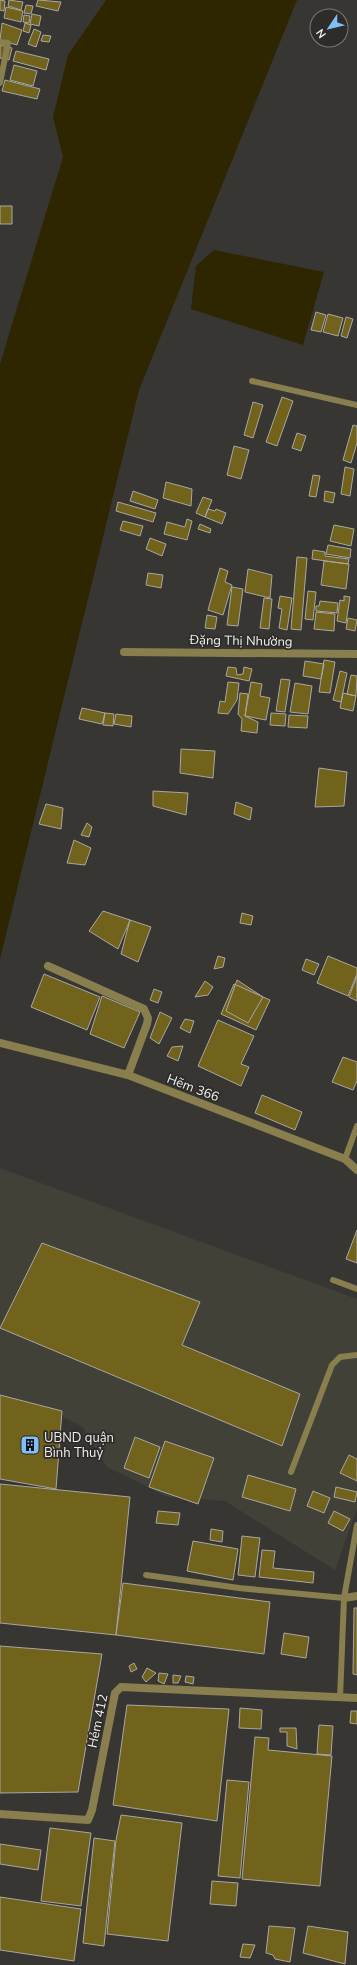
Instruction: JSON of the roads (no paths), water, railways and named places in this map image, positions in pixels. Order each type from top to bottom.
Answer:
[{"type":"street","name":"Đặng Thị Nhường","points":[[124,652],[357,654]]},
{"type":"street","points":[[48,966],[144,1009],[148,1018],[147,1024],[128,1076]]},
{"type":"street","name":"Hẽm 366","points":[[0,1043],[128,1076],[345,1160],[357,1170]]},
{"type":"street","points":[[344,1598],[357,1596]]},
{"type":"street","name":"Hẻm 412","points":[[0,1814],[88,1820],[92,1810],[115,1693],[121,1687],[340,1698]]},
{"type":"street","points":[[340,1698],[357,1698]]},
{"type":"lane","points":[[0,42],[8,43],[0,83]]},
{"type":"lane","points":[[252,381],[357,405]]},
{"type":"lane","points":[[345,1160],[357,1126]]},
{"type":"lane","points":[[333,1280],[357,1289]]},
{"type":"lane","points":[[291,1472],[332,1365],[340,1357],[357,1355]]},
{"type":"lane","points":[[340,1698],[344,1598],[357,1525]]},
{"type":"lane","points":[[146,1575],[239,1588],[344,1598]]},
{"type":"place","name":"UBND quận Bình Thuỷ","points":[[30,1445]]}]
